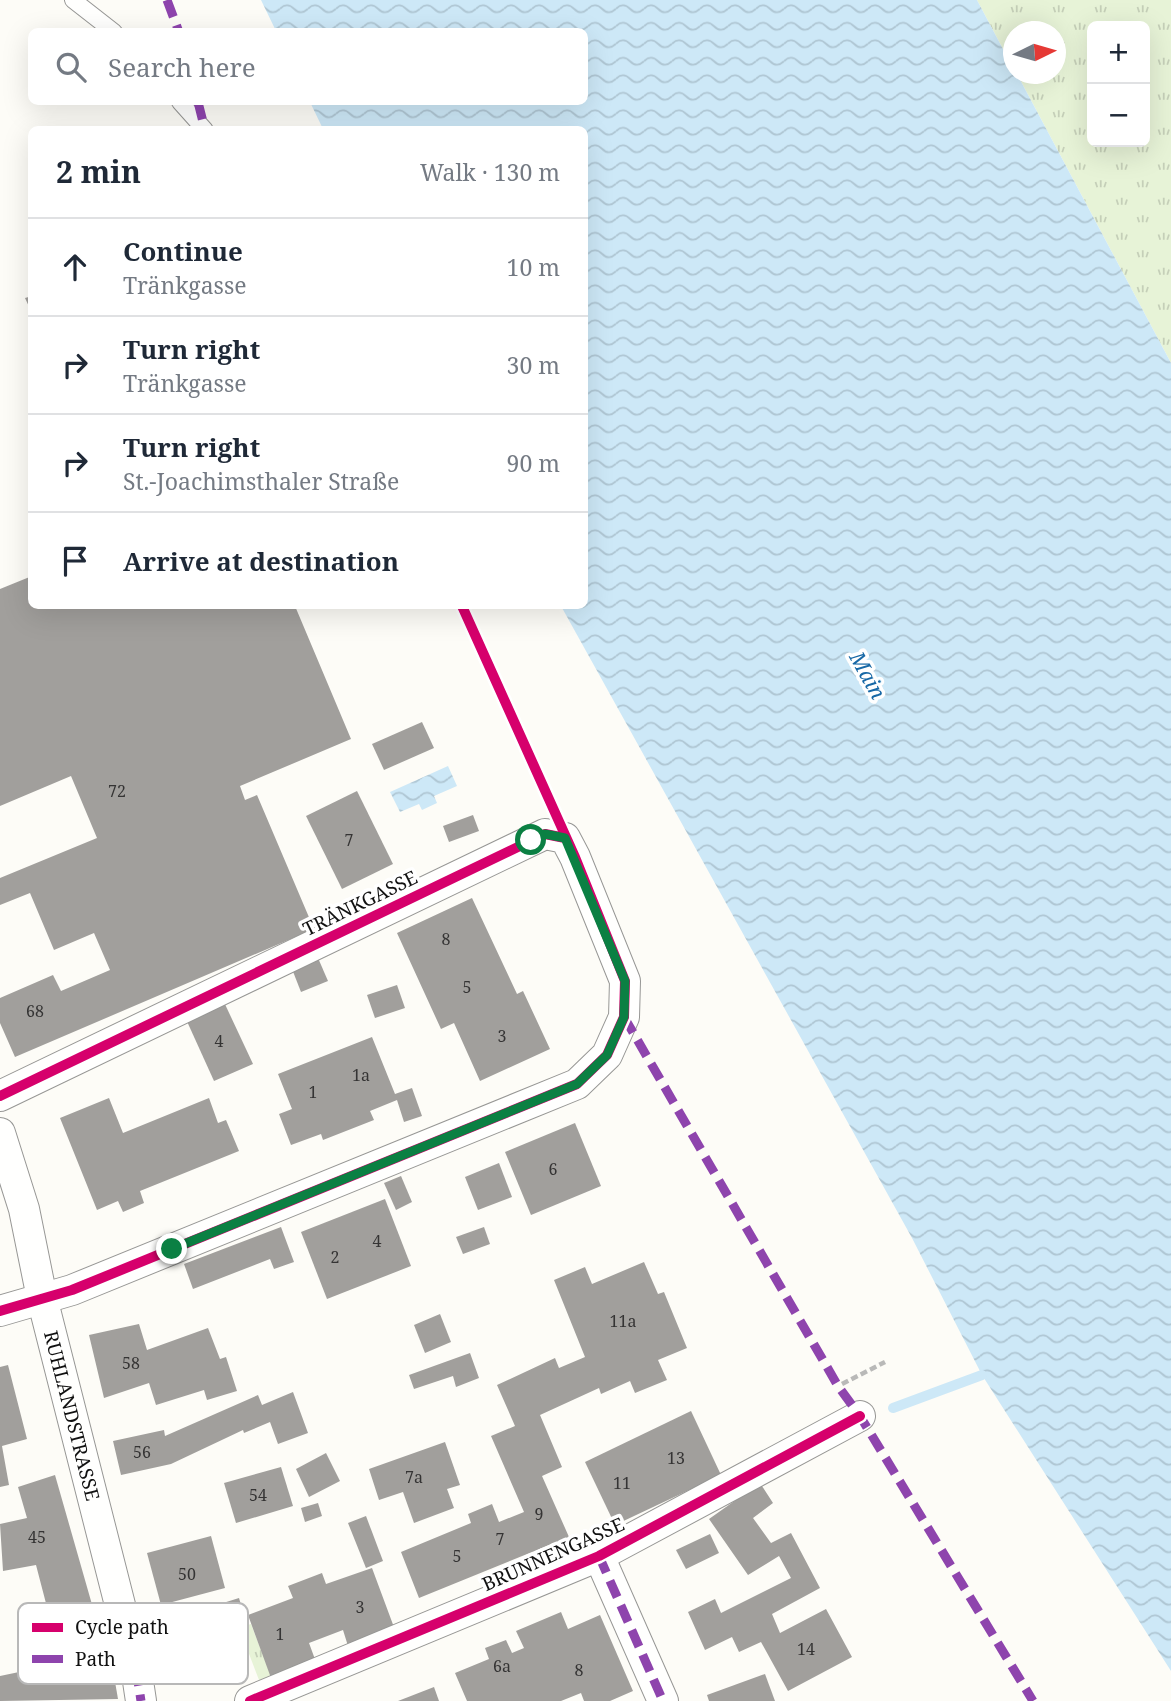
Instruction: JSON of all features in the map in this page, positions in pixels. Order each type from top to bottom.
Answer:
[{"type":"street","name":"TRÄNKGASSE","points":[[0,1096],[545,834],[565,838],[625,981],[624,1017],[607,1055],[577,1084],[72,1290],[42,1298]]},
{"type":"street","name":"RUHLANDSTRASSE","points":[[0,1133],[24,1209],[42,1298],[119,1603]]},
{"type":"street","points":[[0,1311],[42,1298]]},
{"type":"street","name":"BRUNNENGASSE","points":[[250,1701],[599,1556],[860,1416]]},
{"type":"street","name":"BRUNNENGASSE","points":[[599,1556],[663,1701]]},
{"type":"lane","points":[[73,0],[109,28]]},
{"type":"lane","points":[[183,105],[201,126]]},
{"type":"path","points":[[838,1386],[885,1362]]},
{"type":"green space","points":[[977,0],[1171,0],[1171,363],[1022,84],[1066,84],[1066,21],[1003,21],[1003,49]]},
{"type":"green space","points":[[251,1624],[271,1676],[259,1680],[248,1651],[248,1625]]},
{"type":"water","name":"Main","points":[[261,0],[977,0],[1003,49],[1003,84],[1022,84],[1171,363],[1171,1671],[982,1375],[912,1238],[563,609],[588,609],[588,126],[322,126],[311,105],[588,105],[588,28],[275,28]]},
{"type":"water","points":[[448,766],[457,786],[434,796],[437,803],[422,810],[419,804],[400,812],[390,792]]},
{"type":"building","points":[[28,578],[28,609],[296,609],[351,739],[240,786],[245,800],[257,795],[314,929],[15,1057],[0,1023],[0,998],[53,975],[61,991],[110,970],[94,933],[54,950],[30,893],[0,905],[0,878],[97,838],[71,776],[0,806],[0,589]]},
{"type":"building","points":[[422,722],[434,748],[384,770],[372,744]]},
{"type":"building","points":[[357,791],[393,864],[342,889],[306,816]]},
{"type":"building","points":[[473,815],[479,831],[449,842],[443,826]]},
{"type":"building","points":[[472,898],[517,994],[523,991],[550,1049],[480,1081],[454,1023],[441,1029],[397,933]]},
{"type":"building","points":[[318,958],[328,981],[301,992],[292,969]]},
{"type":"building","points":[[397,985],[405,1008],[375,1018],[367,995]]},
{"type":"building","points":[[223,1000],[253,1064],[214,1081],[185,1017]]},
{"type":"building","points":[[372,1037],[395,1094],[412,1088],[422,1116],[404,1122],[397,1100],[370,1111],[374,1120],[323,1140],[321,1134],[291,1145],[279,1114],[292,1109],[278,1074]]},
{"type":"building","points":[[109,1098],[123,1133],[209,1098],[218,1123],[226,1120],[239,1151],[140,1191],[144,1203],[123,1212],[118,1201],[97,1210],[60,1118]]},
{"type":"building","points":[[575,1123],[601,1186],[531,1215],[505,1152]]},
{"type":"building","points":[[499,1163],[512,1197],[478,1210],[465,1177]]},
{"type":"building","points":[[401,1176],[412,1202],[396,1210],[384,1183]]},
{"type":"building","points":[[385,1199],[411,1266],[327,1299],[301,1232]]},
{"type":"building","points":[[281,1227],[294,1262],[274,1269],[270,1259],[193,1289],[184,1264]]},
{"type":"building","points":[[484,1227],[490,1244],[463,1254],[456,1237]]},
{"type":"building","points":[[644,1262],[658,1294],[664,1292],[687,1348],[658,1360],[667,1380],[635,1393],[630,1381],[601,1394],[599,1388],[540,1415],[562,1467],[542,1476],[569,1537],[419,1598],[401,1552],[471,1523],[468,1514],[492,1504],[499,1522],[524,1512],[491,1436],[515,1426],[497,1385],[555,1358],[559,1368],[585,1357],[554,1280],[585,1267],[592,1284]]},
{"type":"building","points":[[440,1314],[451,1342],[425,1353],[414,1325]]},
{"type":"building","points":[[139,1324],[147,1350],[208,1328],[220,1359],[226,1357],[237,1391],[207,1400],[204,1390],[156,1405],[149,1383],[104,1398],[89,1335]]},
{"type":"building","points":[[470,1353],[479,1378],[456,1387],[453,1376],[414,1389],[409,1375]]},
{"type":"building","points":[[8,1365],[27,1439],[2,1446],[9,1485],[0,1487],[0,1367]]},
{"type":"building","points":[[293,1392],[308,1433],[278,1444],[270,1422],[244,1433],[243,1430],[171,1464],[121,1475],[113,1441],[164,1430],[165,1436],[258,1395],[262,1405]]},
{"type":"building","points":[[691,1411],[721,1475],[615,1525],[585,1462]]},
{"type":"building","points":[[445,1442],[460,1485],[447,1489],[454,1508],[414,1523],[403,1492],[379,1500],[369,1469]]},
{"type":"building","points":[[326,1453],[340,1481],[309,1497],[296,1469]]},
{"type":"building","points":[[281,1467],[293,1506],[236,1523],[224,1483]]},
{"type":"building","points":[[55,1475],[92,1603],[46,1603],[36,1565],[3,1571],[0,1524],[27,1518],[18,1487]]},
{"type":"building","points":[[760,1483],[773,1503],[753,1518],[771,1543],[791,1533],[820,1588],[772,1614],[780,1633],[826,1609],[852,1657],[788,1691],[761,1642],[739,1652],[732,1637],[705,1650],[688,1612],[715,1599],[721,1613],[791,1578],[779,1556],[748,1575],[709,1519]]},
{"type":"building","points":[[318,1503],[322,1516],[305,1522],[301,1508]]},
{"type":"building","points":[[366,1516],[383,1561],[366,1568],[348,1523]]},
{"type":"building","points":[[710,1534],[719,1553],[686,1569],[676,1550]]},
{"type":"building","points":[[211,1536],[225,1588],[160,1603],[147,1553]]},
{"type":"building","points":[[372,1568],[395,1630],[348,1646],[343,1630],[309,1643],[316,1662],[271,1678],[248,1615],[293,1598],[288,1586],[322,1573],[326,1584]]},
{"type":"building","points":[[239,1598],[240,1603],[223,1603]]},
{"type":"building","points":[[561,1612],[568,1629],[600,1615],[633,1691],[610,1701],[584,1701],[581,1693],[561,1701],[467,1701],[455,1673],[489,1659],[485,1648],[506,1640],[512,1653],[524,1648],[516,1631]]},
{"type":"building","points":[[18,1672],[18,1684],[115,1684],[118,1699],[0,1701],[0,1676]]},
{"type":"building","points":[[765,1674],[775,1701],[709,1701],[707,1695]]},
{"type":"building","points":[[434,1687],[439,1701],[398,1701]]},
{"type":"waterway","points":[[893,1408],[982,1375]]},
{"type":"marked path","points":[[167,0],[178,28]]},
{"type":"marked path","points":[[199,105],[204,126]]},
{"type":"marked path","points":[[624,1017],[838,1386],[860,1416],[1033,1701]]},
{"type":"marked path","points":[[599,1556],[663,1701]]},
{"type":"marked path","points":[[138,1684],[141,1701]]},
{"type":"cycle path","points":[[0,1311],[72,1290],[577,1084],[607,1055],[624,1017],[625,981],[575,857],[463,609]]},
{"type":"cycle path","points":[[0,1096],[545,834],[565,838]]},
{"type":"cycle path","points":[[250,1701],[599,1556],[860,1416]]},
{"type":"route","points":[[172,1249],[577,1084],[607,1055],[624,1017],[625,981],[565,838],[545,834],[531,840]]}]
